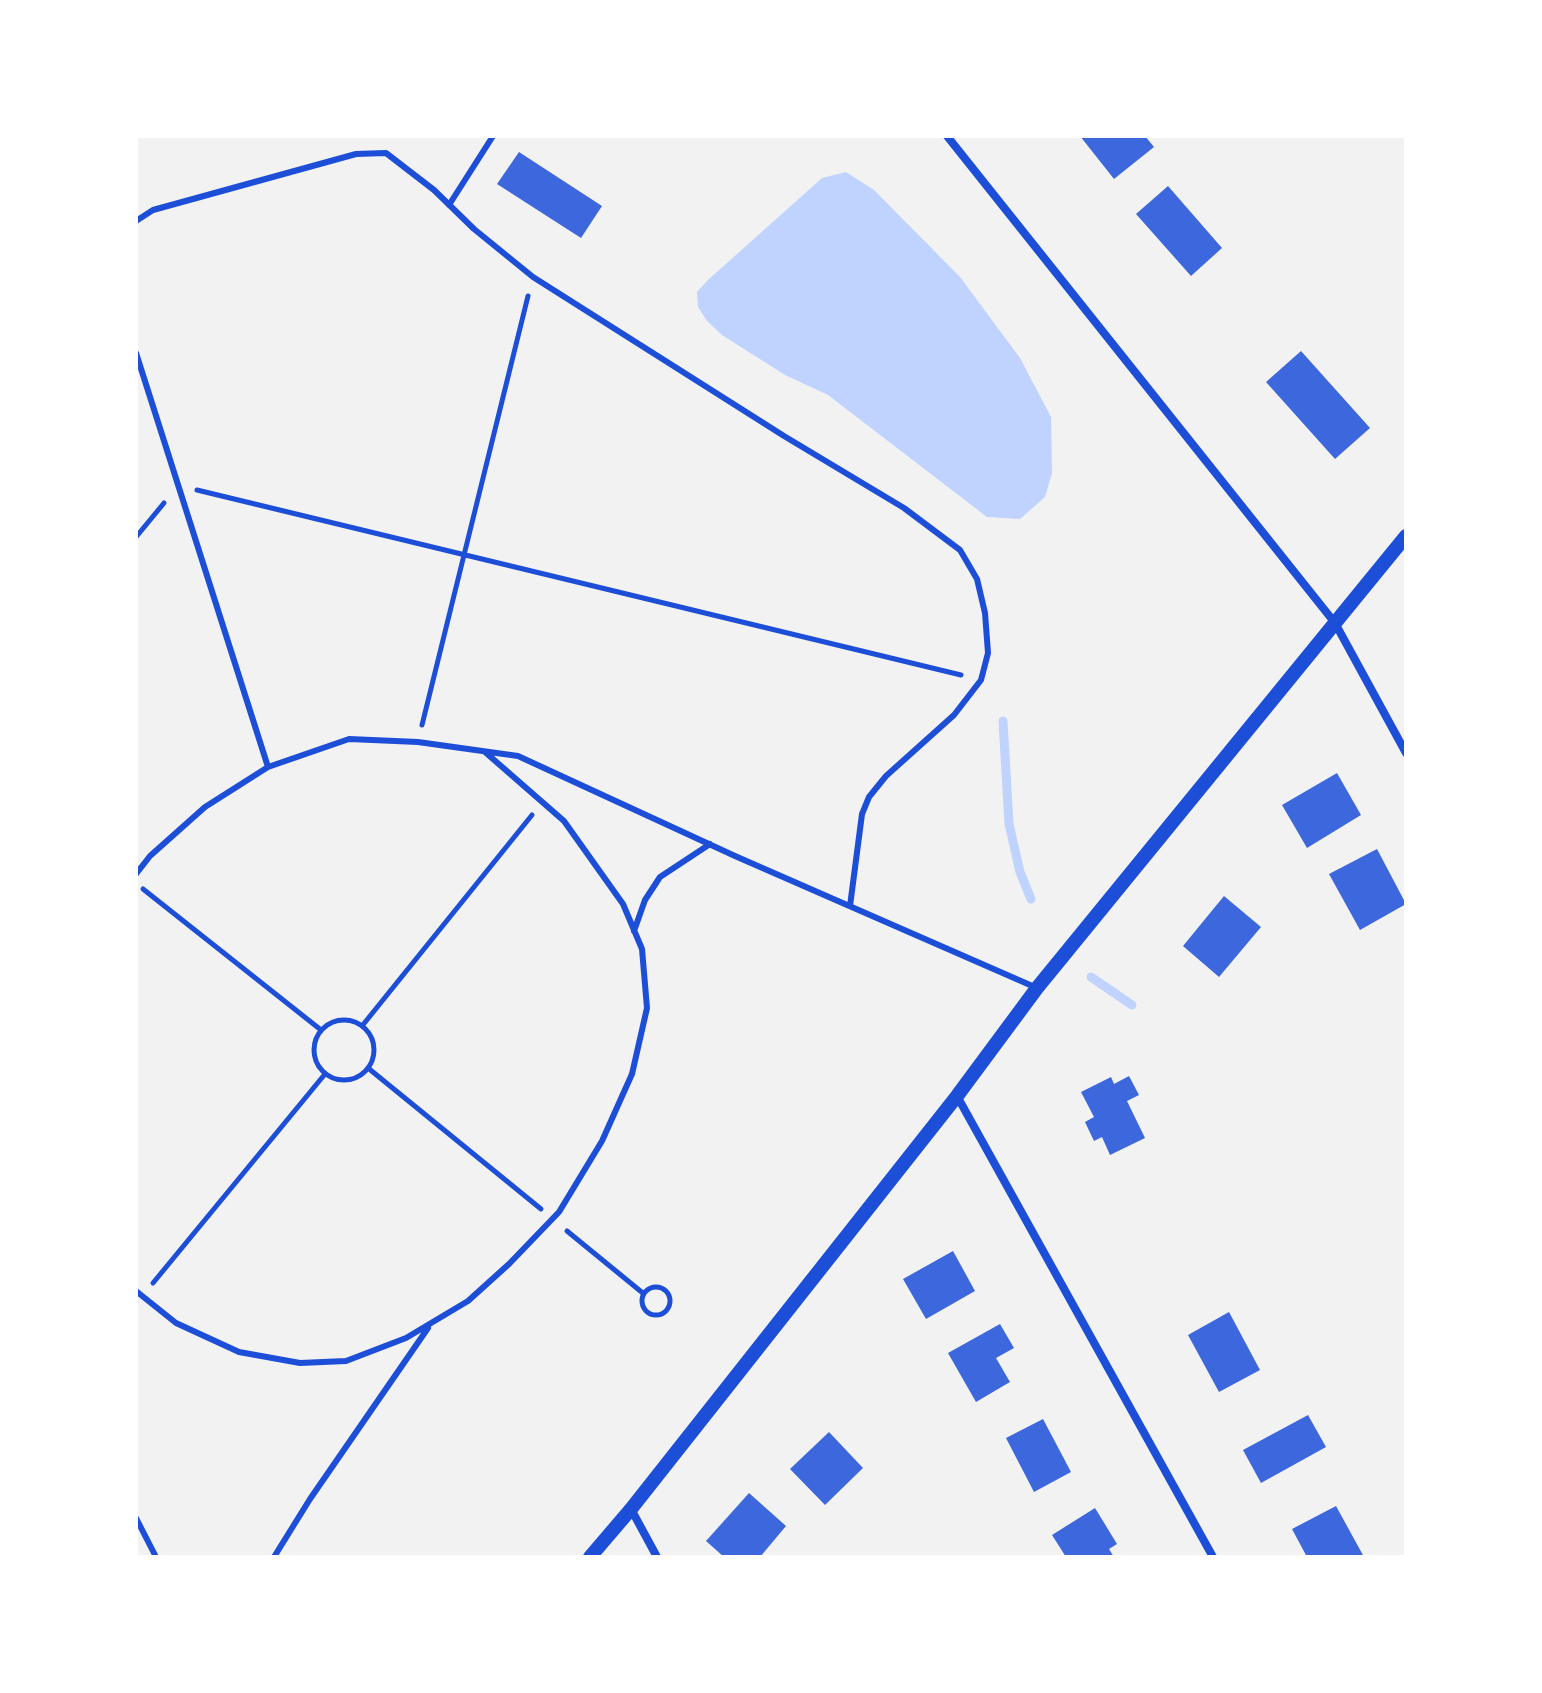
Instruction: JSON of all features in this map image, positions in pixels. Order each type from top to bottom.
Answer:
[{"type":"street","points":[[947,136],[1335,623],[1406,753]]},
{"type":"street","points":[[590,1557],[957,1096],[1037,988],[1406,536]]},
{"type":"street","points":[[957,1096],[1213,1557]]},
{"type":"street","points":[[631,1509],[657,1557]]},
{"type":"lane","points":[[449,205],[493,136]]},
{"type":"lane","points":[[136,221],[153,210],[356,154],[386,153],[434,190],[474,229],[533,277],[904,508],[960,550],[977,579],[985,613],[988,653],[981,680],[954,715],[886,776],[869,797],[862,814],[850,906]]},
{"type":"lane","points":[[136,353],[268,767]]},
{"type":"lane","points":[[136,874],[150,856],[205,807],[268,767],[349,739],[418,742],[518,756],[1037,988]]},
{"type":"lane","points":[[139,1294],[176,1323],[239,1352],[300,1363],[346,1361],[406,1338],[468,1301],[553,1219],[602,1141],[632,1074],[647,1008],[642,949],[623,904],[564,821],[485,752]]},
{"type":"lane","points":[[634,931],[645,900],[660,877],[710,844]]},
{"type":"lane","points":[[274,1557],[310,1499],[431,1324]]},
{"type":"lane","points":[[136,1518],[156,1557]]},
{"type":"path","points":[[418,742],[533,277]]},
{"type":"path","points":[[136,537],[178,485],[981,680]]},
{"type":"path","points":[[362,1026],[543,802]]},
{"type":"path","points":[[136,883],[321,1030]]},
{"type":"path","points":[[338,1020],[348,1020],[362,1026],[372,1037],[374,1047],[368,1068],[354,1079],[344,1080],[325,1074],[314,1058],[313,1049],[321,1030],[338,1020]]},
{"type":"path","points":[[368,1068],[644,1294]]},
{"type":"path","points":[[139,1294],[325,1074]]},
{"type":"path","points":[[653,1287],[661,1288],[670,1298],[669,1307],[657,1315],[648,1313],[642,1306],[644,1294],[653,1287]]},
{"type":"water","points":[[846,172],[874,190],[960,277],[1020,358],[1051,417],[1052,473],[1045,497],[1020,519],[987,517],[828,395],[785,375],[722,335],[698,307],[697,292],[708,280],[822,178]]},
{"type":"building","points":[[1080,136],[1145,136],[1154,147],[1114,179]]},
{"type":"building","points":[[519,152],[602,206],[581,238],[497,184]]},
{"type":"building","points":[[1168,186],[1222,248],[1191,276],[1136,214]]},
{"type":"building","points":[[1301,351],[1370,428],[1335,459],[1266,382]]},
{"type":"building","points":[[1337,773],[1361,815],[1307,848],[1282,805]]},
{"type":"building","points":[[1377,849],[1406,904],[1360,930],[1329,874]]},
{"type":"building","points":[[1224,896],[1261,927],[1219,977],[1183,946]]},
{"type":"building","points":[[1129,1076],[1139,1095],[1127,1101],[1145,1138],[1110,1155],[1102,1137],[1094,1141],[1085,1122],[1094,1117],[1081,1092],[1111,1077],[1114,1084]]},
{"type":"building","points":[[953,1251],[975,1291],[926,1319],[903,1279]]},
{"type":"building","points":[[1229,1312],[1260,1370],[1219,1392],[1188,1335]]},
{"type":"building","points":[[1000,1324],[1014,1348],[996,1358],[1010,1382],[976,1402],[948,1353]]},
{"type":"building","points":[[1308,1415],[1326,1447],[1261,1483],[1243,1450]]},
{"type":"building","points":[[1043,1419],[1071,1472],[1034,1492],[1006,1438]]},
{"type":"building","points":[[829,1432],[863,1468],[825,1505],[790,1469]]},
{"type":"building","points":[[749,1493],[786,1526],[760,1557],[724,1557],[706,1541]]},
{"type":"building","points":[[1336,1506],[1364,1557],[1307,1557],[1292,1529]]},
{"type":"building","points":[[1095,1508],[1117,1544],[1109,1549],[1114,1557],[1066,1557],[1052,1535]]},
{"type":"waterway","points":[[1003,721],[1009,824],[1020,872],[1031,899]]},
{"type":"waterway","points":[[1091,977],[1132,1005]]}]
